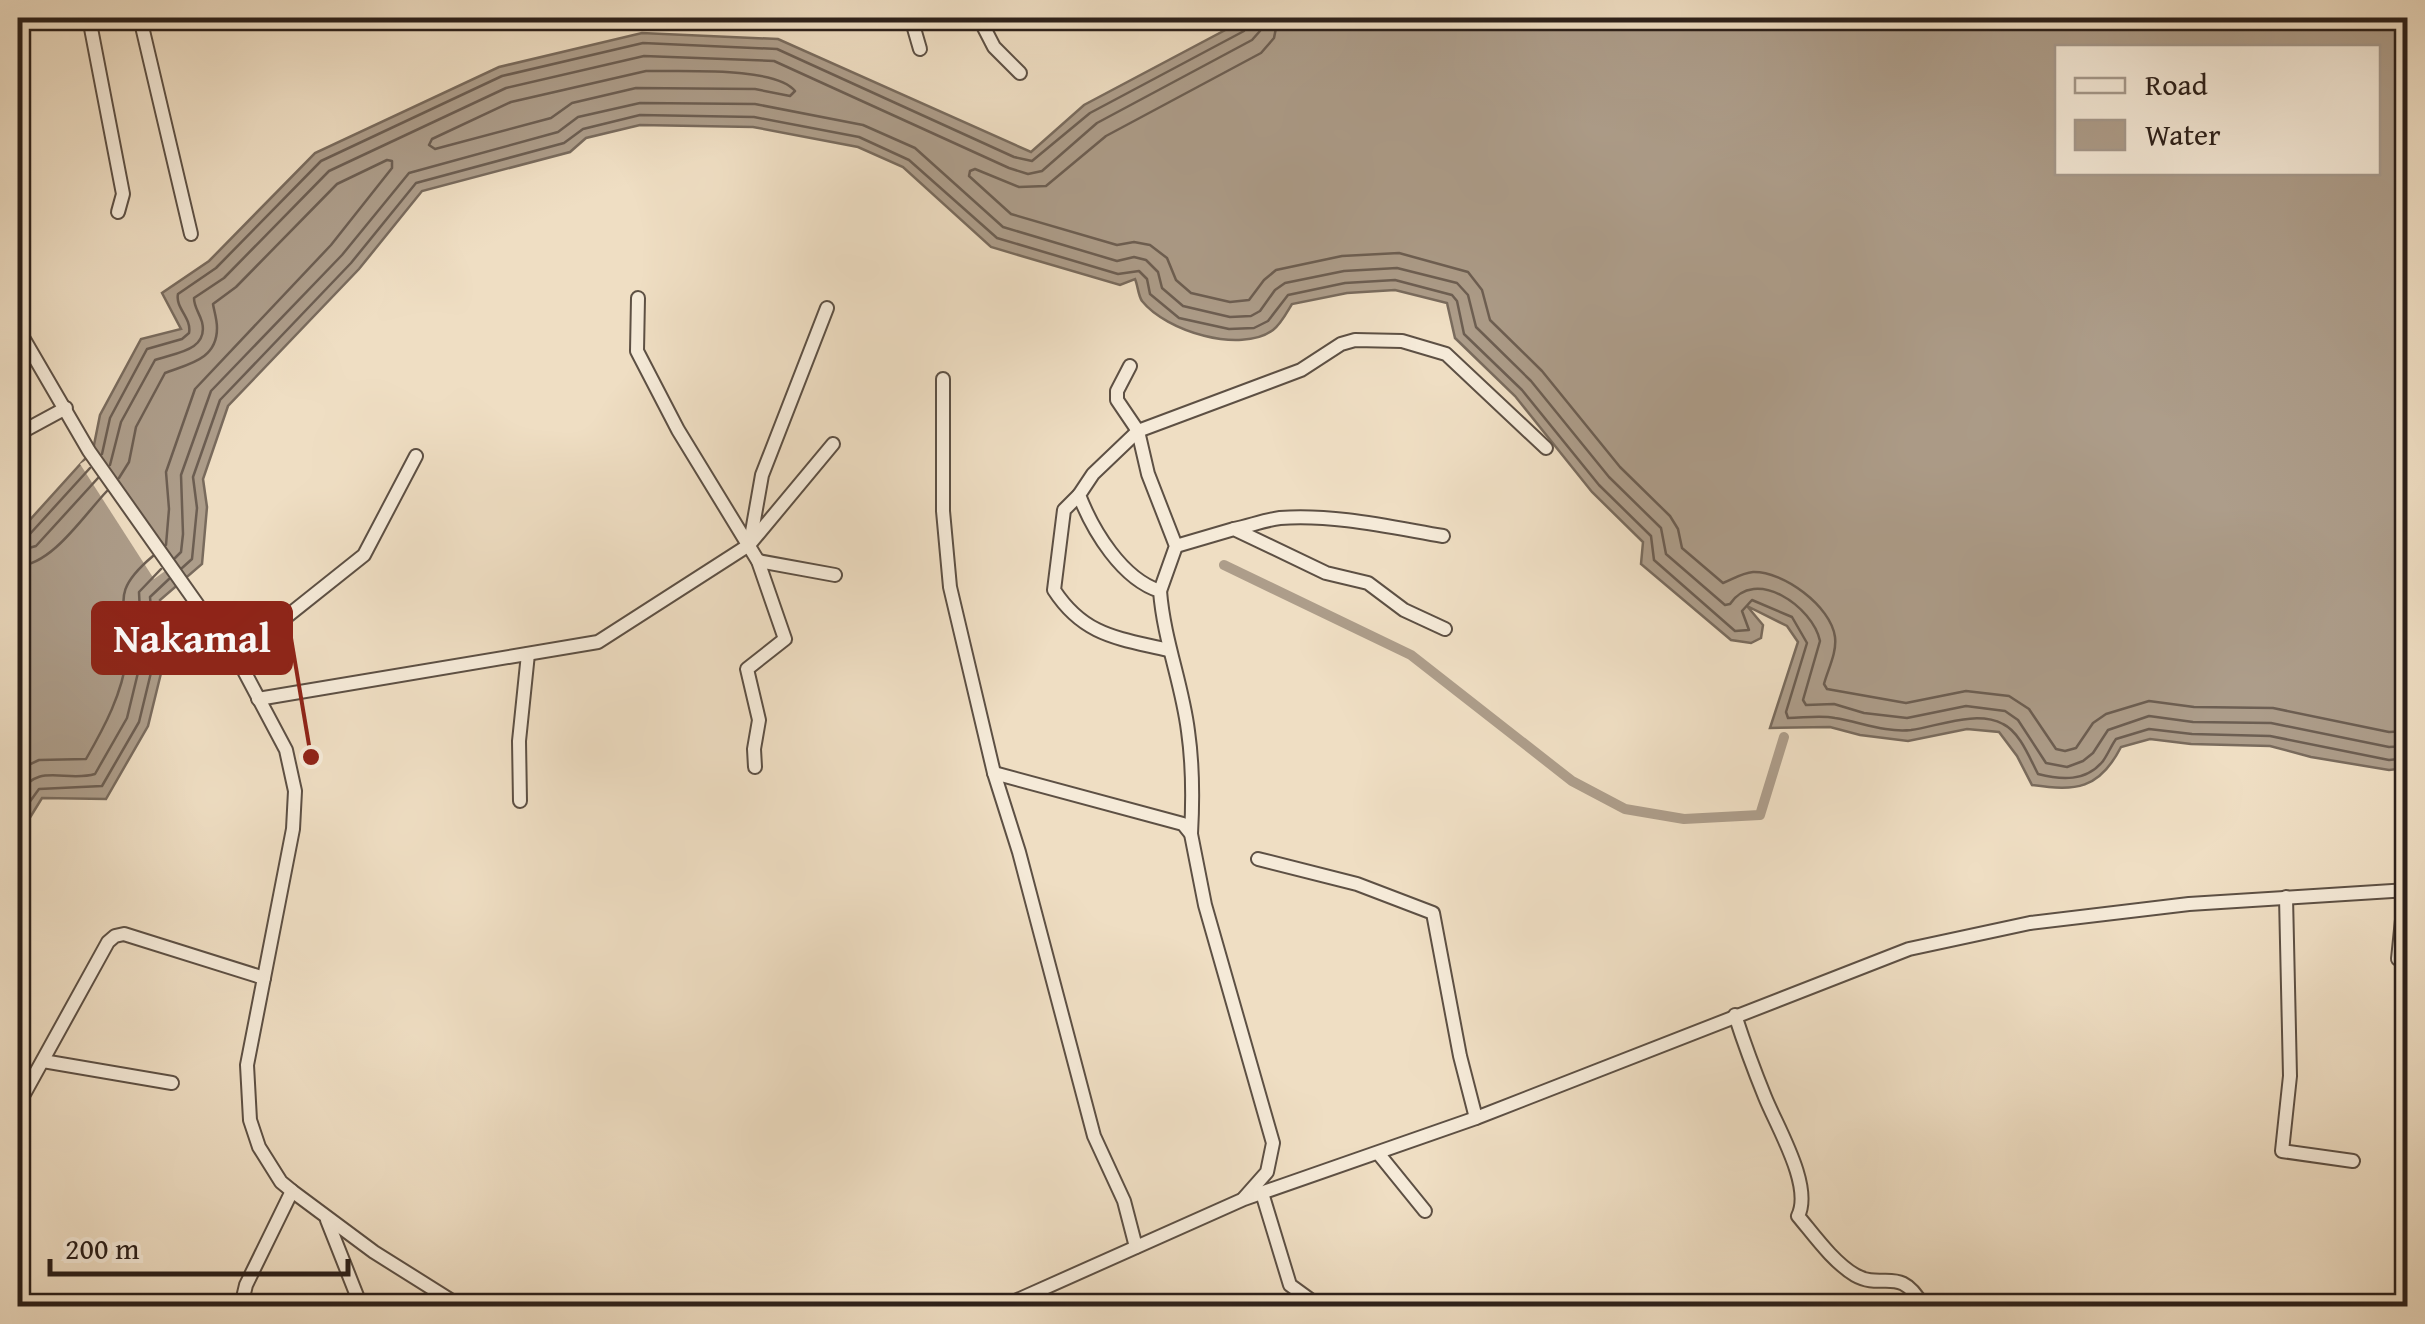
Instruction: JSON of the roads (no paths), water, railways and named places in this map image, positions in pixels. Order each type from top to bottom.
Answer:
[{"type":"street","points":[[89,18],[122,194],[118,212]]},
{"type":"street","points":[[140,18],[192,234]]},
{"type":"street","points":[[910,18],[920,50]]},
{"type":"street","points":[[978,18],[994,47],[1020,73]]},
{"type":"street","points":[[638,298],[637,351],[678,430],[750,545],[785,639],[747,670],[760,720],[755,767]]},
{"type":"street","points":[[750,545],[762,475],[827,308]]},
{"type":"street","points":[[18,329],[89,451],[236,657],[286,750],[295,800],[293,828],[247,1065],[250,1120],[259,1147],[281,1182],[326,1218],[460,1306]]},
{"type":"street","points":[[1168,650],[1101,634],[1069,614],[1054,590],[1064,510],[1093,474],[1138,431],[1300,370],[1341,344],[1356,340],[1402,341],[1446,354],[1546,448]]},
{"type":"street","points":[[1130,366],[1116,400],[1138,431],[1148,474],[1176,546],[1160,591],[1168,650],[1188,727],[1194,787],[1191,834],[1205,905],[1273,1143],[1267,1172],[1244,1199]]},
{"type":"street","points":[[944,380],[943,511],[950,587],[994,773],[1019,852],[1094,1136],[1124,1201],[1136,1247]]},
{"type":"street","points":[[18,434],[66,408]]},
{"type":"street","points":[[258,700],[598,642],[750,545],[834,444]]},
{"type":"street","points":[[236,657],[364,555],[416,456]]},
{"type":"street","points":[[1079,495],[1091,526],[1102,540],[1145,586],[1160,591]]},
{"type":"street","points":[[1176,546],[1277,518],[1374,524],[1443,536]]},
{"type":"street","points":[[1234,530],[1326,572],[1368,583],[1404,610],[1445,628]]},
{"type":"street","points":[[758,561],[835,575]]},
{"type":"street","points":[[520,801],[520,741],[528,654]]},
{"type":"street","points":[[994,773],[1182,824],[1191,834]]},
{"type":"street","points":[[1258,859],[1357,884],[1433,913],[1476,1118]]},
{"type":"street","points":[[1004,1306],[1244,1199],[1476,1118],[1909,949],[2030,923],[2190,904],[2406,890],[2398,960]]},
{"type":"street","points":[[2286,897],[2290,1076],[2282,1150],[2353,1160]]},
{"type":"street","points":[[18,1105],[108,942],[115,936],[127,935],[264,978]]},
{"type":"street","points":[[1735,1015],[1772,1113],[1791,1151],[1804,1206],[1798,1216],[1856,1277],[1897,1280],[1914,1289],[1923,1306]]},
{"type":"street","points":[[43,1062],[172,1083]]},
{"type":"street","points":[[1378,1153],[1425,1211]]},
{"type":"street","points":[[245,1306],[246,1285],[292,1191]]},
{"type":"street","points":[[1262,1192],[1290,1285],[1312,1300]]},
{"type":"street","points":[[326,1218],[361,1306]]},
{"type":"street","points":[[346,1272],[356,1239]]},
{"type":"water","points":[[1248,18],[2407,18],[2407,768],[2389,770],[2270,746],[2150,739],[2121,747],[2095,780],[2074,787],[2048,787],[2032,785],[1999,732],[1967,729],[1908,741],[1830,727],[1770,728],[1798,642],[1787,626],[1747,606],[1763,625],[1761,638],[1751,643],[1731,640],[1641,564],[1643,542],[1592,492],[1515,396],[1455,338],[1447,303],[1395,290],[1347,293],[1292,304],[1273,330],[1259,337],[1242,340],[1204,336],[1153,312],[1141,299],[1135,279],[1120,285],[991,247],[903,167],[858,147],[753,127],[640,125],[586,138],[570,152],[422,191],[359,269],[228,406],[203,479],[207,507],[202,564],[160,600],[165,657],[148,726],[106,799],[42,798],[18,837],[18,533],[93,450],[100,415],[141,339],[181,329],[162,293],[209,261],[315,153],[499,67],[642,33],[778,39],[1031,152],[1084,105]]},
{"type":"waterway","points":[[1224,565],[1411,655],[1572,781],[1625,809],[1684,819],[1760,815],[1784,737]]},
{"type":"place","name":"Nakamal","points":[[311,757]]}]
